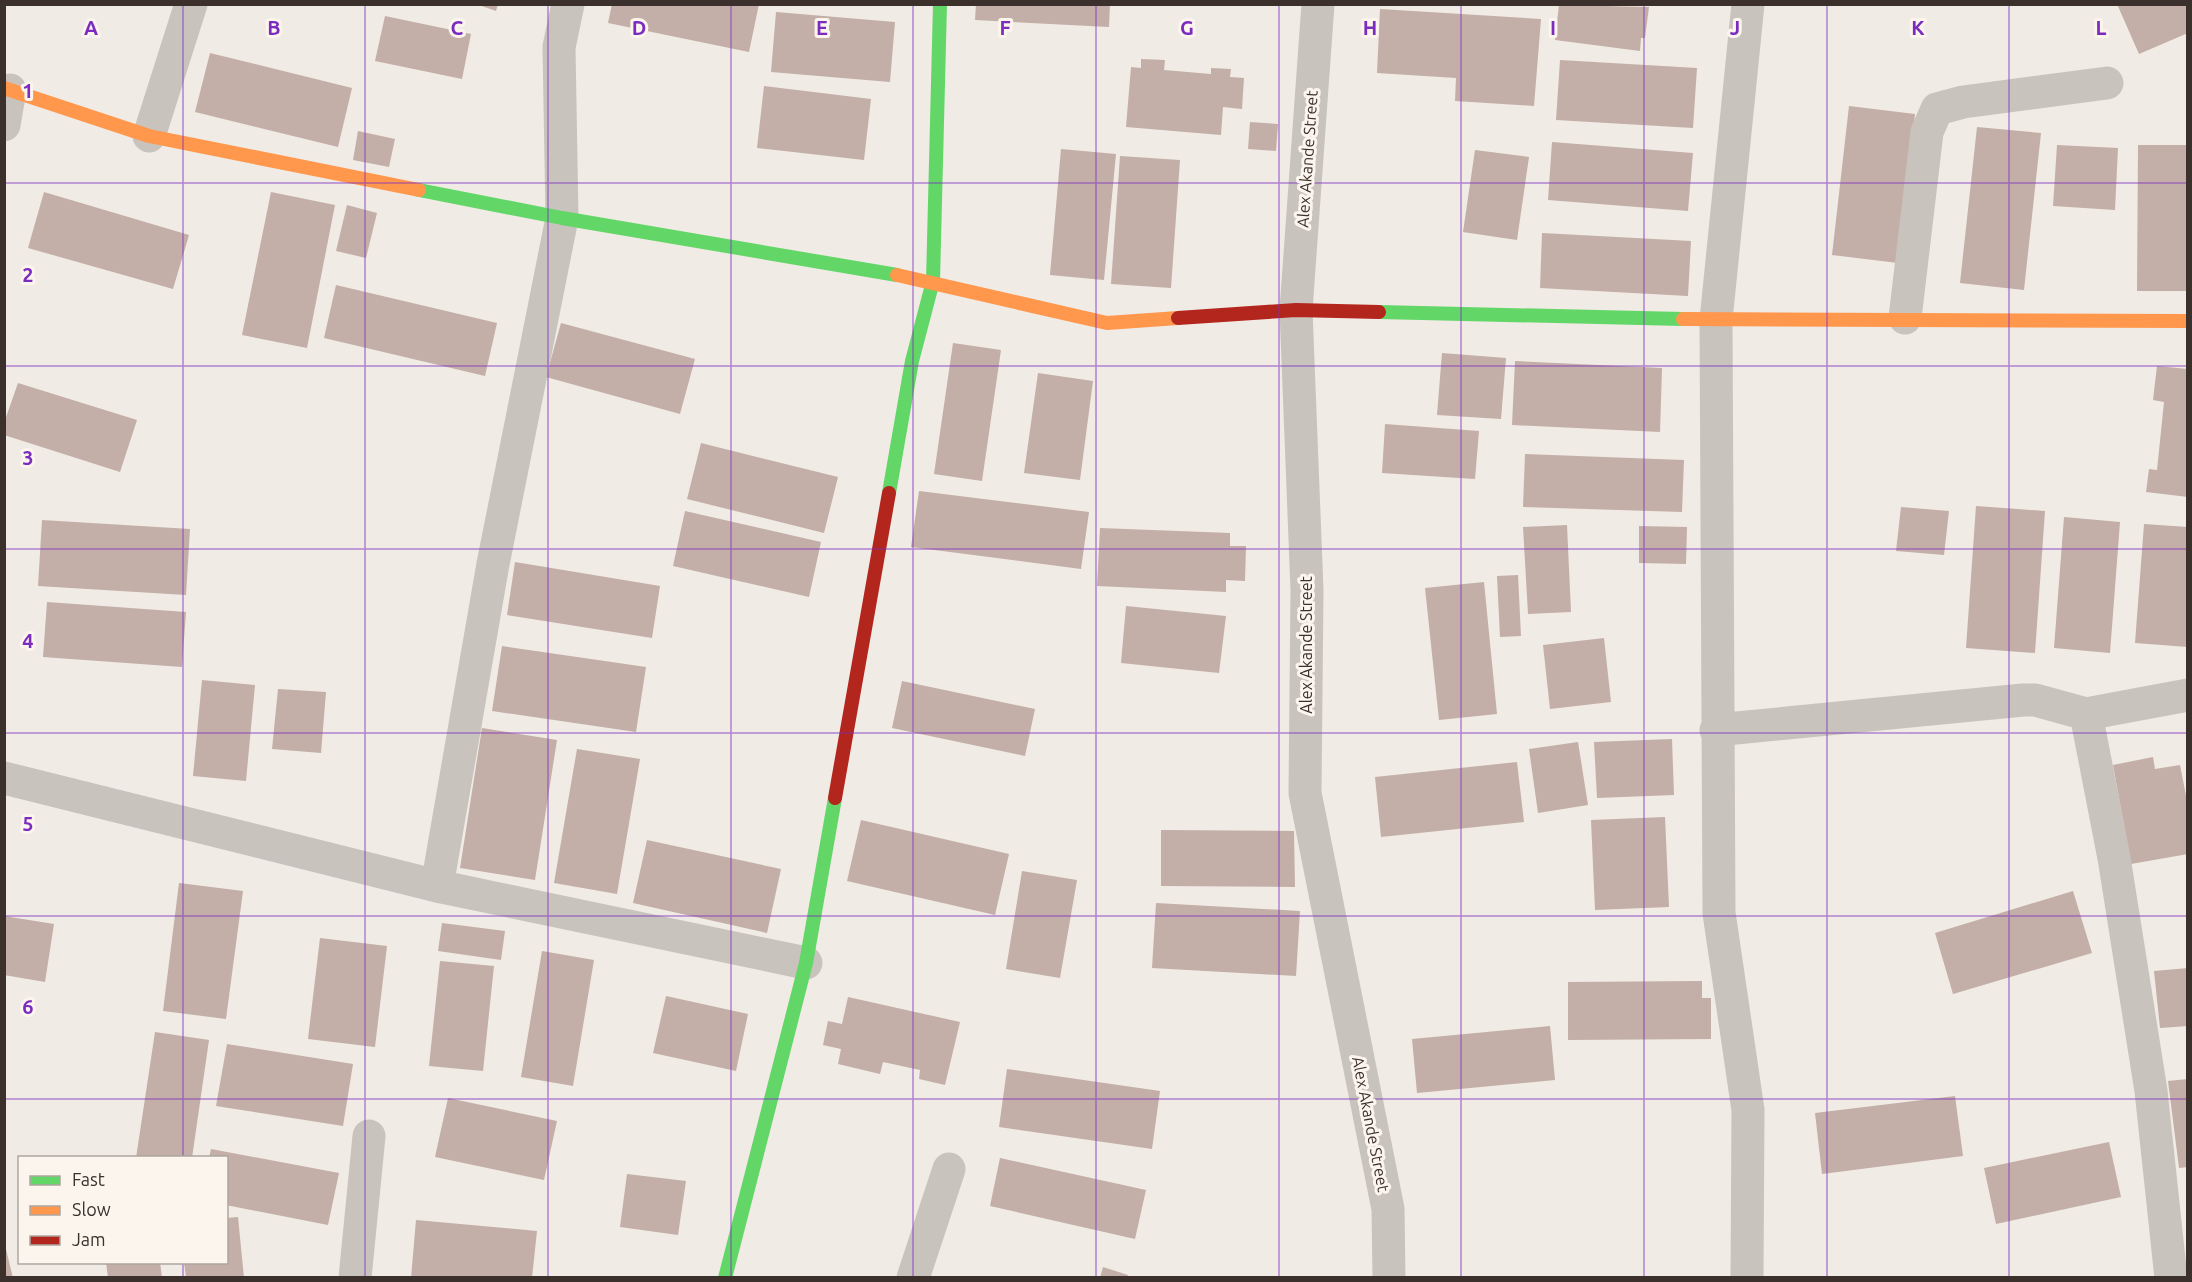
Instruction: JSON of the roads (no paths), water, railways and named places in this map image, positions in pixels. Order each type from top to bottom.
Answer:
[{"type":"street","points":[[149,136],[191,4]]},
{"type":"street","points":[[437,886],[493,564],[561,218],[559,46],[568,4]]},
{"type":"street","points":[[725,1278],[806,963],[912,361],[933,281],[940,4]]},
{"type":"street","name":"Alex Akande Street","points":[[1317,4],[1296,310],[1307,590],[1305,793],[1388,1209],[1389,1278]]},
{"type":"street","points":[[1747,1278],[1748,1110],[1719,913],[1716,730],[1716,320],[1748,4]]},
{"type":"street","points":[[1905,318],[1928,132],[1937,109],[1964,102],[2107,83]]},
{"type":"street","points":[[4,125],[7,89],[149,136],[561,218],[933,281],[1107,323],[1296,310],[1716,320],[1905,318],[2187,321]]},
{"type":"street","points":[[1716,730],[2023,700],[2035,700],[2086,714],[2187,695]]},
{"type":"street","points":[[2086,714],[2114,858],[2151,1091],[2171,1278]]},
{"type":"street","points":[[4,778],[437,886],[806,963]]},
{"type":"street","points":[[355,1278],[369,1136]]},
{"type":"street","points":[[913,1278],[949,1169]]}]
